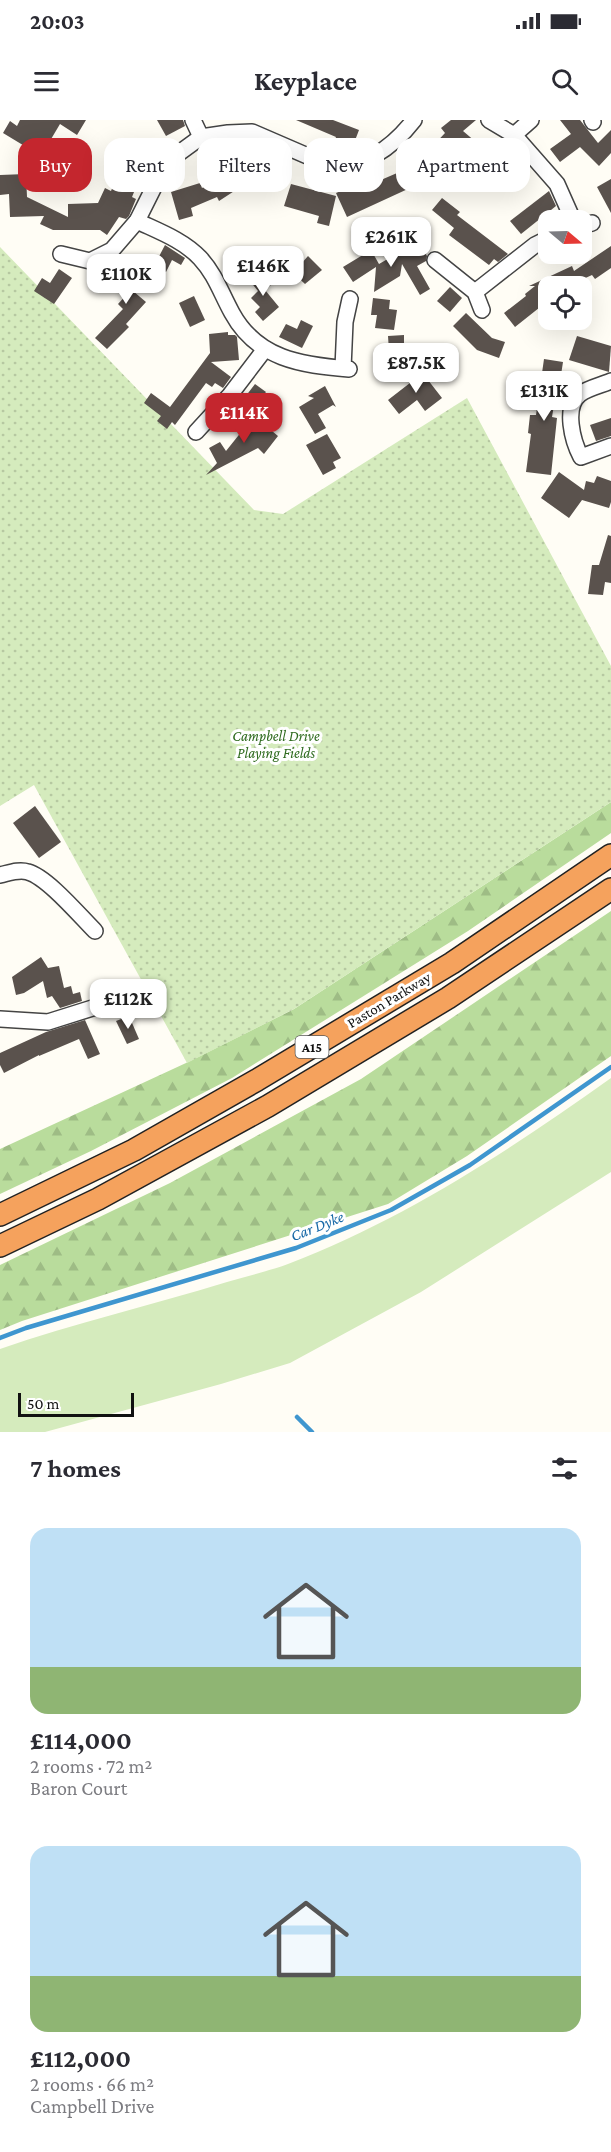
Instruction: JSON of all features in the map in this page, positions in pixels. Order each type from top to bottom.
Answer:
[{"type":"highway","name":"Paston Parkway","points":[[0,1215],[134,1150],[257,1080],[452,963],[611,855]]},
{"type":"highway","name":"Paston Parkway","points":[[0,1246],[98,1199],[268,1106],[448,998],[611,889]]},
{"type":"street","points":[[194,120],[201,137]]},
{"type":"street","points":[[61,254],[90,261],[112,250],[137,221],[154,187],[175,156],[201,137],[252,132],[326,164],[349,165],[361,163],[381,151],[404,132],[414,120]]},
{"type":"street","points":[[489,120],[514,135],[557,184],[569,210]]},
{"type":"street","points":[[514,135],[531,120]]},
{"type":"street","points":[[137,221],[185,246],[198,256],[218,282],[241,328],[265,349],[298,362],[346,368],[345,322],[350,299]]},
{"type":"street","points":[[475,292],[538,244]]},
{"type":"street","points":[[435,260],[475,292],[482,310]]},
{"type":"street","points":[[196,432],[230,395],[265,349]]},
{"type":"street","points":[[611,381],[580,394],[573,403],[571,427],[581,457],[611,446]]},
{"type":"street","points":[[0,875],[13,871],[27,871],[40,878],[95,931]]},
{"type":"street","points":[[0,1019],[48,1022],[102,1005]]},
{"type":"green space","name":"Campbell Drive Playing Fields","points":[[0,247],[254,510],[283,514],[467,398],[611,666],[611,802],[294,1009],[187,1063],[34,785],[0,806]]},
{"type":"green space","points":[[611,802],[611,833],[468,931],[232,1078],[91,1151],[0,1194],[0,1149],[186,1063],[294,1009]]},
{"type":"green space","points":[[611,911],[611,1056],[467,1156],[388,1204],[0,1330],[0,1265],[170,1183],[361,1079]]},
{"type":"green space","points":[[611,1078],[611,1172],[421,1292],[290,1363],[45,1432],[0,1432],[0,1349],[85,1322],[273,1269],[331,1246],[374,1226],[456,1181]]},
{"type":"building","points":[[20,120],[86,120],[77,135],[60,124],[52,138],[18,138],[18,142],[3,133],[10,121],[17,126]]},
{"type":"building","points":[[157,120],[183,120],[185,126],[166,136]]},
{"type":"building","points":[[296,120],[333,120],[359,130],[356,138],[336,137]]},
{"type":"building","points":[[451,120],[476,120],[463,131],[471,138],[440,138],[445,133],[441,128]]},
{"type":"building","points":[[560,120],[580,120],[598,143],[611,130],[611,153],[599,166],[580,147],[560,162],[550,149],[571,134]]},
{"type":"building","points":[[396,173],[396,192],[401,192],[347,217],[336,193],[384,192],[384,179]]},
{"type":"building","points":[[18,174],[18,192],[27,192],[27,197],[68,217],[68,204],[98,203],[104,190],[104,192],[134,192],[132,197],[136,199],[129,216],[126,219],[119,217],[107,235],[100,230],[53,230],[40,224],[44,216],[10,217],[9,194],[0,195],[0,175]]},
{"type":"building","points":[[611,179],[611,213],[597,187]]},
{"type":"building","points":[[197,184],[197,192],[233,192],[219,201],[217,197],[191,208],[193,216],[179,220],[171,192],[185,192],[185,188]]},
{"type":"building","points":[[292,184],[304,187],[304,192],[321,192],[336,196],[329,226],[317,223],[319,216],[284,206],[288,192],[292,192]]},
{"type":"building","points":[[549,191],[556,206],[551,210],[538,210],[538,220],[521,234],[510,221]]},
{"type":"building","points":[[442,198],[460,212],[457,215],[508,254],[498,262],[494,259],[489,265],[449,235],[454,228],[432,210]]},
{"type":"building","points":[[420,244],[427,256],[426,261],[417,266],[430,289],[420,295],[402,264],[400,276],[374,292],[376,267],[353,282],[343,267],[371,250],[379,264],[410,246],[412,249]]},
{"type":"building","points":[[165,245],[185,258],[181,265],[172,260],[166,272],[154,266]]},
{"type":"building","points":[[611,246],[611,268],[595,279],[592,275],[550,276],[572,266],[574,271],[584,264],[592,264],[592,259]]},
{"type":"building","points":[[308,256],[322,270],[305,284],[293,273]]},
{"type":"building","points":[[144,258],[154,267],[133,291],[146,302],[126,324],[129,327],[107,349],[95,338],[123,309],[118,304],[129,292],[120,284]]},
{"type":"building","points":[[59,269],[72,278],[54,304],[34,291],[42,278],[50,283]]},
{"type":"building","points":[[261,272],[272,284],[265,290],[279,307],[263,321],[255,312],[260,307],[251,298],[258,291],[250,281]]},
{"type":"building","points":[[538,282],[538,309],[515,327],[504,313],[535,286],[529,286]]},
{"type":"building","points":[[450,287],[462,298],[450,312],[437,301]]},
{"type":"building","points":[[194,296],[205,320],[190,327],[179,303]]},
{"type":"building","points":[[373,298],[390,300],[389,309],[397,310],[394,330],[375,328],[377,315],[371,315]]},
{"type":"building","points":[[466,313],[492,338],[505,342],[499,358],[477,350],[453,326]]},
{"type":"building","points":[[301,320],[313,326],[302,348],[279,337],[286,324],[297,329]]},
{"type":"building","points":[[228,332],[228,335],[237,337],[239,360],[211,362],[231,377],[223,388],[215,383],[212,387],[206,383],[175,425],[172,422],[167,429],[157,421],[161,416],[144,403],[151,393],[170,407],[210,353],[209,334]]},
{"type":"building","points":[[404,335],[404,356],[428,355],[428,366],[393,368],[393,364],[384,364],[383,352],[389,351],[388,336]]},
{"type":"building","points":[[577,336],[611,346],[609,372],[569,360]]},
{"type":"building","points":[[544,359],[563,362],[552,417],[557,418],[551,475],[526,472],[531,434],[528,433],[530,415],[536,415]]},
{"type":"building","points":[[428,369],[428,380],[442,398],[425,411],[417,400],[399,414],[388,400]]},
{"type":"building","points":[[255,384],[266,392],[249,413],[239,405],[241,402],[238,400],[241,396],[242,401]]},
{"type":"building","points":[[325,386],[336,407],[333,405],[318,414],[326,428],[315,434],[299,407],[314,398],[308,396]]},
{"type":"building","points":[[254,416],[278,436],[264,454],[258,448],[206,475],[217,463],[209,448],[220,442],[226,451]]},
{"type":"building","points":[[611,418],[611,436],[596,441],[590,425]]},
{"type":"building","points":[[327,434],[341,458],[333,462],[336,468],[323,475],[306,445]]},
{"type":"building","points":[[559,472],[584,490],[586,481],[594,483],[597,476],[611,481],[609,508],[582,500],[569,518],[541,498]]},
{"type":"building","points":[[608,535],[611,536],[611,583],[605,582],[603,595],[588,594],[592,565],[599,565]]},
{"type":"building","points":[[35,806],[61,842],[39,858],[13,823]]},
{"type":"building","points":[[41,957],[48,968],[59,966],[64,988],[71,986],[73,994],[80,992],[82,1001],[60,1008],[52,996],[47,998],[43,981],[24,993],[16,995],[12,977]]},
{"type":"building","points":[[129,1016],[139,1039],[127,1044],[116,1021]]},
{"type":"building","points":[[85,1020],[100,1054],[88,1059],[79,1039],[39,1055],[4,1073],[0,1065],[0,1053],[46,1032]]},
{"type":"waterway","name":"Car Dyke","points":[[0,1338],[26,1328],[296,1248],[391,1210],[470,1165],[611,1067]]},
{"type":"waterway","points":[[297,1417],[312,1432]]}]
